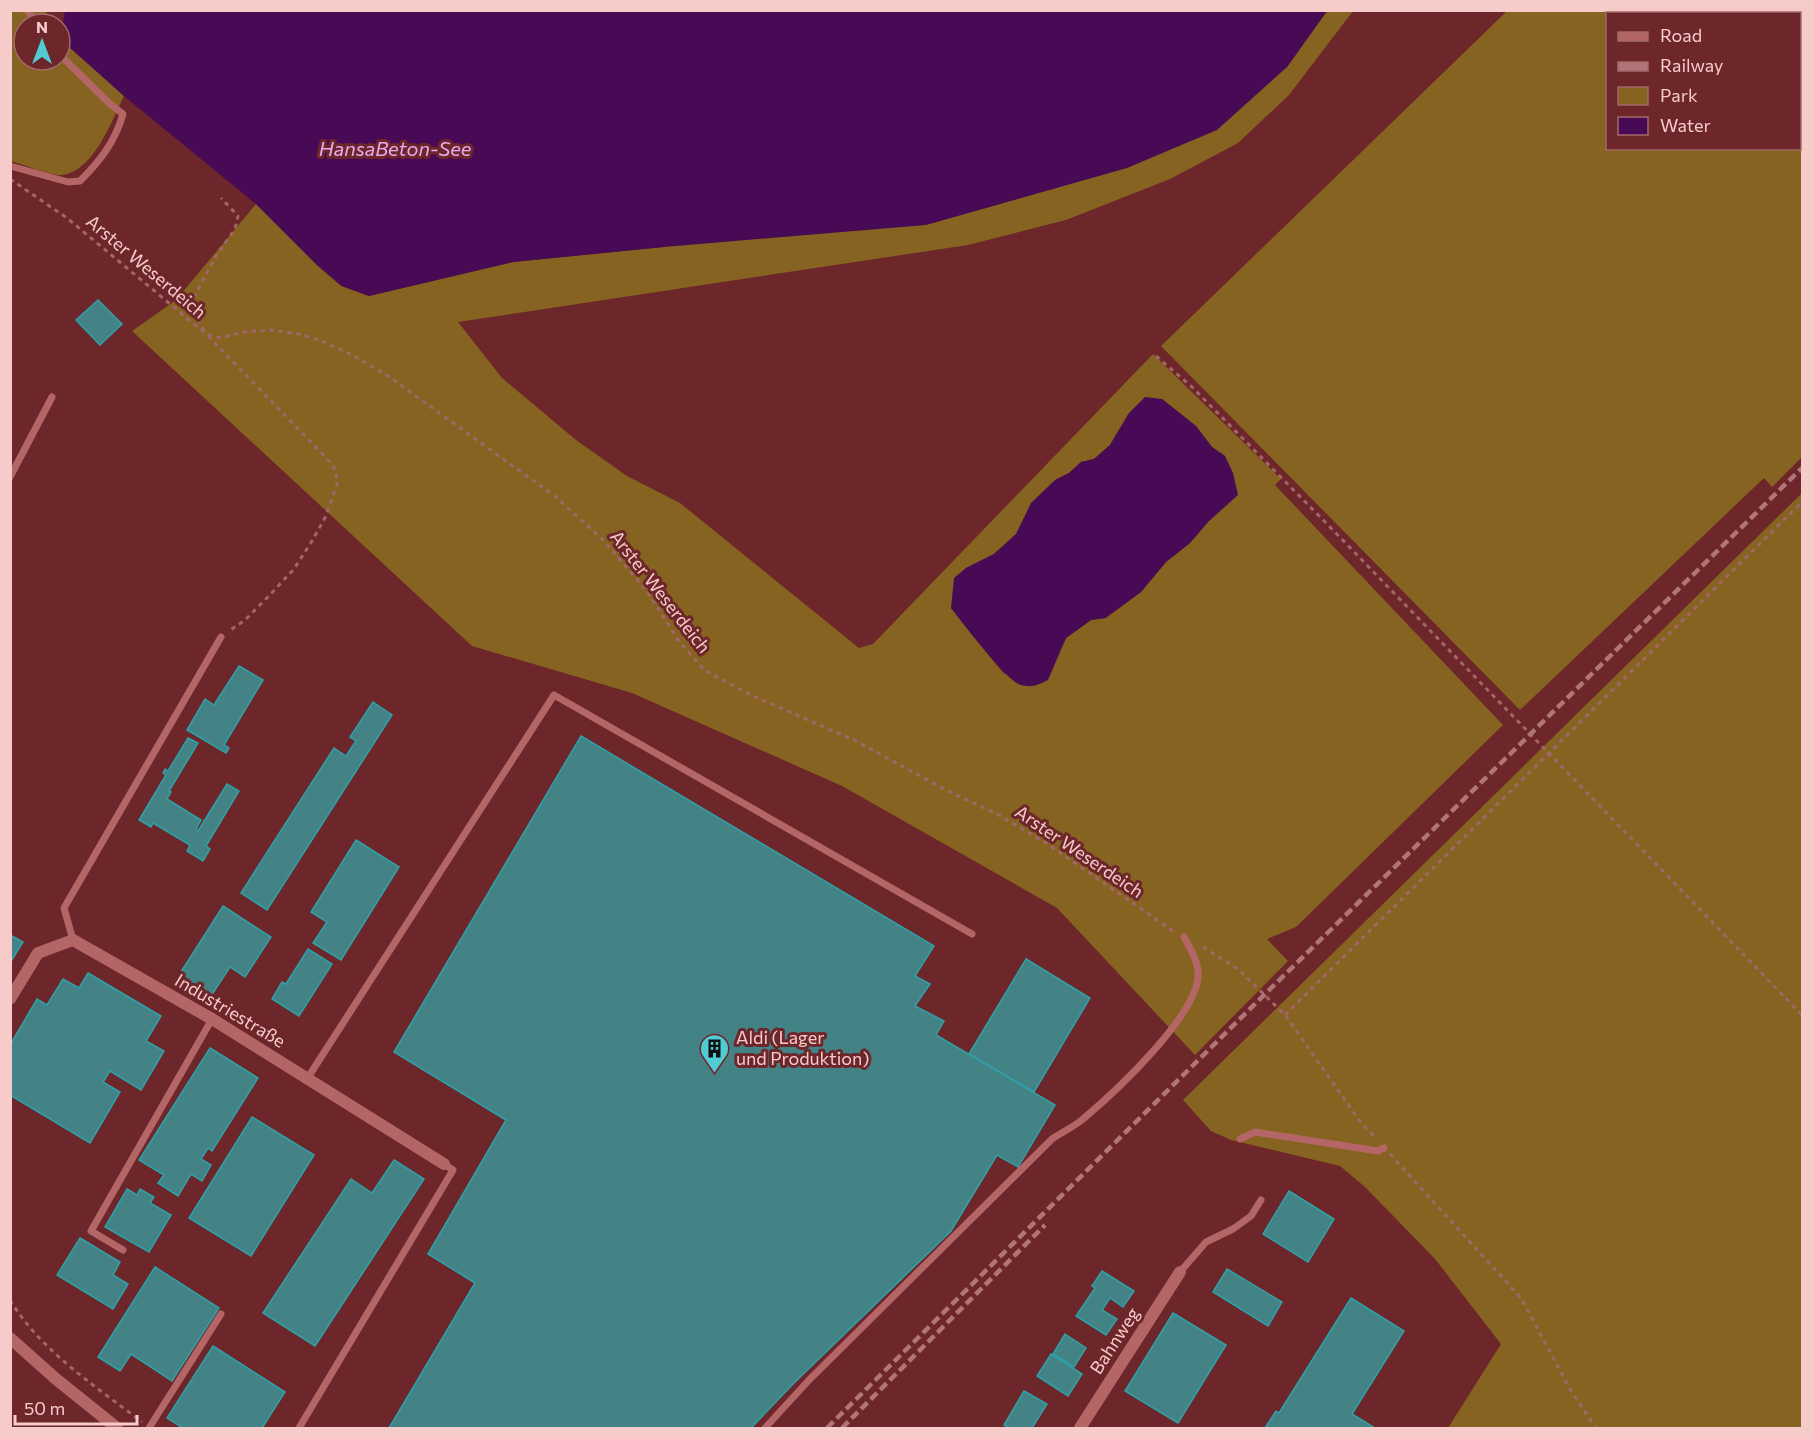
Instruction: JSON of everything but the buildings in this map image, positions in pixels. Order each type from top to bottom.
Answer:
[{"type":"street","points":[[10,999],[38,953],[73,940]]},
{"type":"street","name":"Industriestraße","points":[[73,940],[212,1019],[444,1164]]},
{"type":"street","name":"Bahnweg","points":[[1080,1428],[1180,1272]]},
{"type":"street","points":[[10,1338],[117,1428]]},
{"type":"lane","points":[[10,166],[68,182],[80,181],[100,160],[118,131],[123,114],[72,67]]},
{"type":"lane","points":[[10,477],[52,398]]},
{"type":"lane","points":[[73,940],[64,908],[221,637]]},
{"type":"lane","points":[[307,1079],[554,694],[972,934]]},
{"type":"lane","points":[[765,1428],[809,1380],[1052,1139],[1082,1120],[1148,1058],[1184,1014],[1199,972],[1193,953],[1184,938]]},
{"type":"lane","points":[[123,1250],[92,1231],[212,1019]]},
{"type":"lane","points":[[1240,1139],[1255,1132],[1378,1151],[1384,1148]]},
{"type":"lane","points":[[299,1428],[453,1170],[444,1164]]},
{"type":"lane","points":[[1180,1272],[1206,1242],[1233,1229],[1251,1216],[1262,1200]]},
{"type":"lane","points":[[150,1428],[221,1314]]},
{"type":"path","name":"Arster Weserdeich","points":[[10,179],[67,218],[206,334],[221,338],[242,332],[272,330],[299,334],[322,341],[354,356],[388,376],[556,497],[604,541],[646,590],[679,641],[704,670],[753,696],[854,740],[948,791],[999,815],[1048,845],[1164,926],[1238,969],[1285,1015],[1362,1124],[1521,1298],[1571,1391],[1596,1428]]},
{"type":"path","points":[[221,198],[238,216],[235,229],[216,256],[194,297],[194,314],[206,334],[333,465],[338,481],[326,516],[294,569],[245,620],[221,637]]},
{"type":"path","points":[[1156,356],[1192,387],[1330,527],[1803,1015]]},
{"type":"path","points":[[1285,1015],[1803,502]]},
{"type":"path","points":[[10,1299],[29,1327],[68,1365],[150,1428]]},
{"type":"green space","points":[[10,11],[45,11],[12,12],[12,72],[72,72],[72,49],[124,96],[92,156],[72,172],[55,175],[11,161]]},
{"type":"green space","points":[[1327,11],[1353,11],[1289,95],[1238,143],[1170,179],[1066,220],[968,245],[458,322],[502,378],[576,440],[627,476],[680,503],[859,648],[873,644],[1153,354],[1281,479],[1275,485],[1503,725],[1296,927],[1267,939],[1288,961],[1195,1055],[1057,908],[842,786],[632,693],[472,646],[132,331],[176,300],[256,204],[341,286],[369,296],[513,262],[664,247],[1287,67]],"holes":[[[1162,399],[1196,426],[1212,447],[1225,456],[1208,522],[1190,543],[1166,562],[1141,592],[1106,618],[1091,620],[1066,638],[1058,655],[1004,674],[951,608],[966,568],[994,554],[1016,534],[1055,480],[1069,473],[1081,462],[1094,459],[1110,445],[1129,413]]]},
{"type":"green space","points":[[1507,11],[1742,12],[1606,12],[1606,150],[1801,150],[1801,88],[1802,90],[1802,457],[1772,487],[1764,478],[1520,710],[1161,346]]},
{"type":"green space","points":[[1802,493],[1802,1428],[1448,1428],[1501,1344],[1435,1259],[1365,1187],[1340,1166],[1231,1140],[1211,1131],[1183,1100]]},
{"type":"water","name":"HansaBeton-See","points":[[65,10],[1327,11],[1287,67],[1217,130],[1127,168],[926,225],[513,262],[369,296],[342,286],[318,266],[256,204],[124,96],[72,50],[72,12],[65,12]]},
{"type":"water","points":[[1802,11],[1802,90],[1801,12],[1782,12]]},
{"type":"water","points":[[1145,397],[1162,399],[1196,426],[1212,447],[1225,456],[1233,473],[1238,495],[1208,522],[1190,543],[1166,562],[1141,592],[1105,618],[1091,620],[1066,638],[1048,680],[1035,685],[1021,685],[995,663],[951,608],[954,578],[966,568],[994,554],[1016,534],[1031,503],[1055,480],[1069,473],[1081,462],[1094,459],[1110,445],[1129,413]]},
{"type":"railway","points":[[827,1428],[1260,999],[1802,468]]},
{"type":"railway","points":[[842,1428],[1045,1225]]},
{"type":"place","name":"Aldi (Lager und Produktion)","points":[[715,1074]]}]
